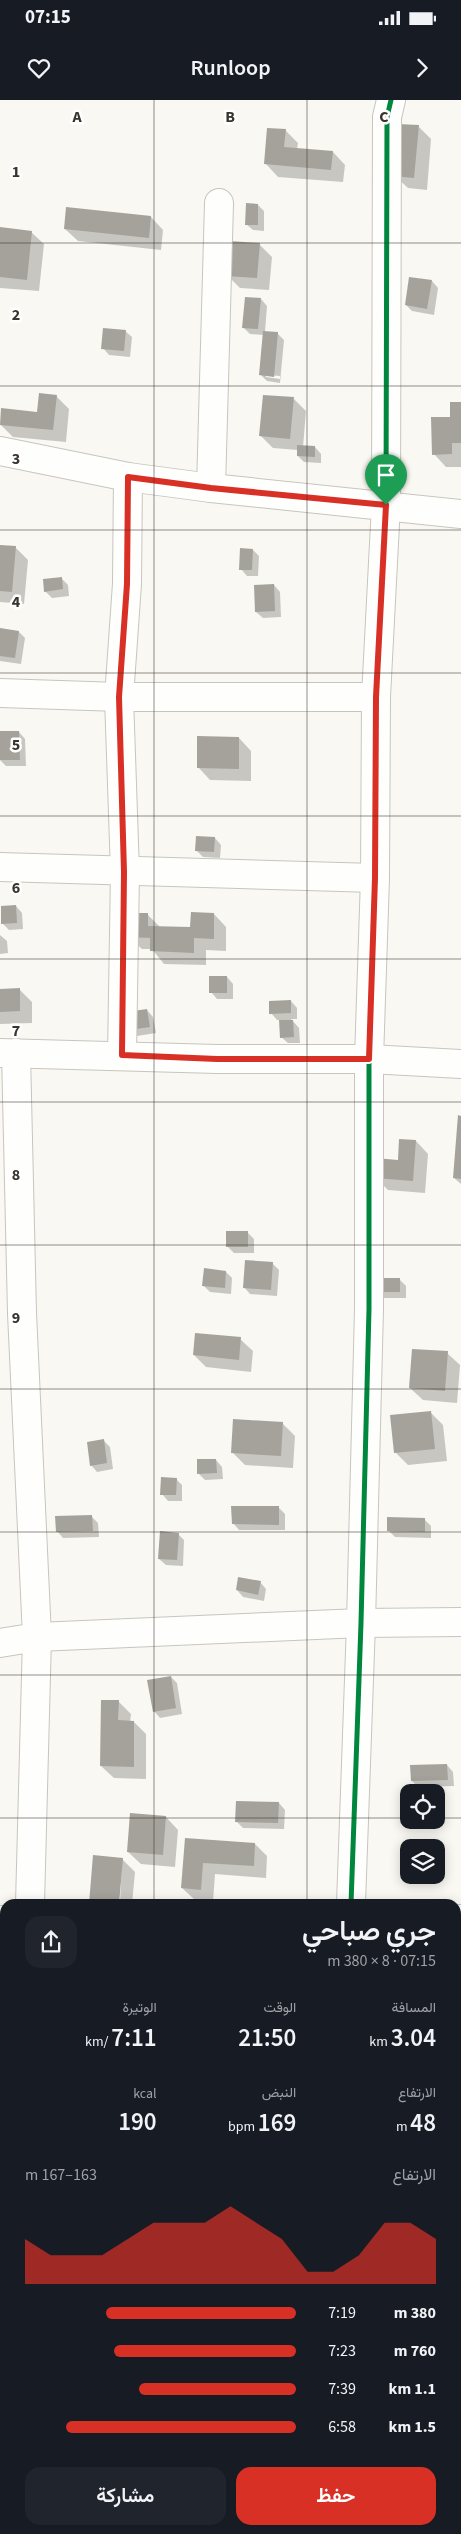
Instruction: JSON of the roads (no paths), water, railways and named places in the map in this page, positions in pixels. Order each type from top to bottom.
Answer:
[{"type":"street","points":[[350,1899],[361,1623],[369,1309],[369,1059],[375,878],[376,697],[386,505],[387,117],[391,100]]},
{"type":"street","points":[[211,488],[219,203]]},
{"type":"street","points":[[0,451],[128,477],[211,488],[461,514]]},
{"type":"street","points":[[122,1055],[124,872],[119,697],[127,584],[128,477]]},
{"type":"street","points":[[0,693],[119,697],[376,697]]},
{"type":"street","points":[[0,867],[375,878]]},
{"type":"street","points":[[30,1899],[37,1637],[8,1053],[217,1059],[369,1059],[461,1064]]},
{"type":"street","points":[[0,1643],[37,1637],[361,1623],[461,1622]]}]
